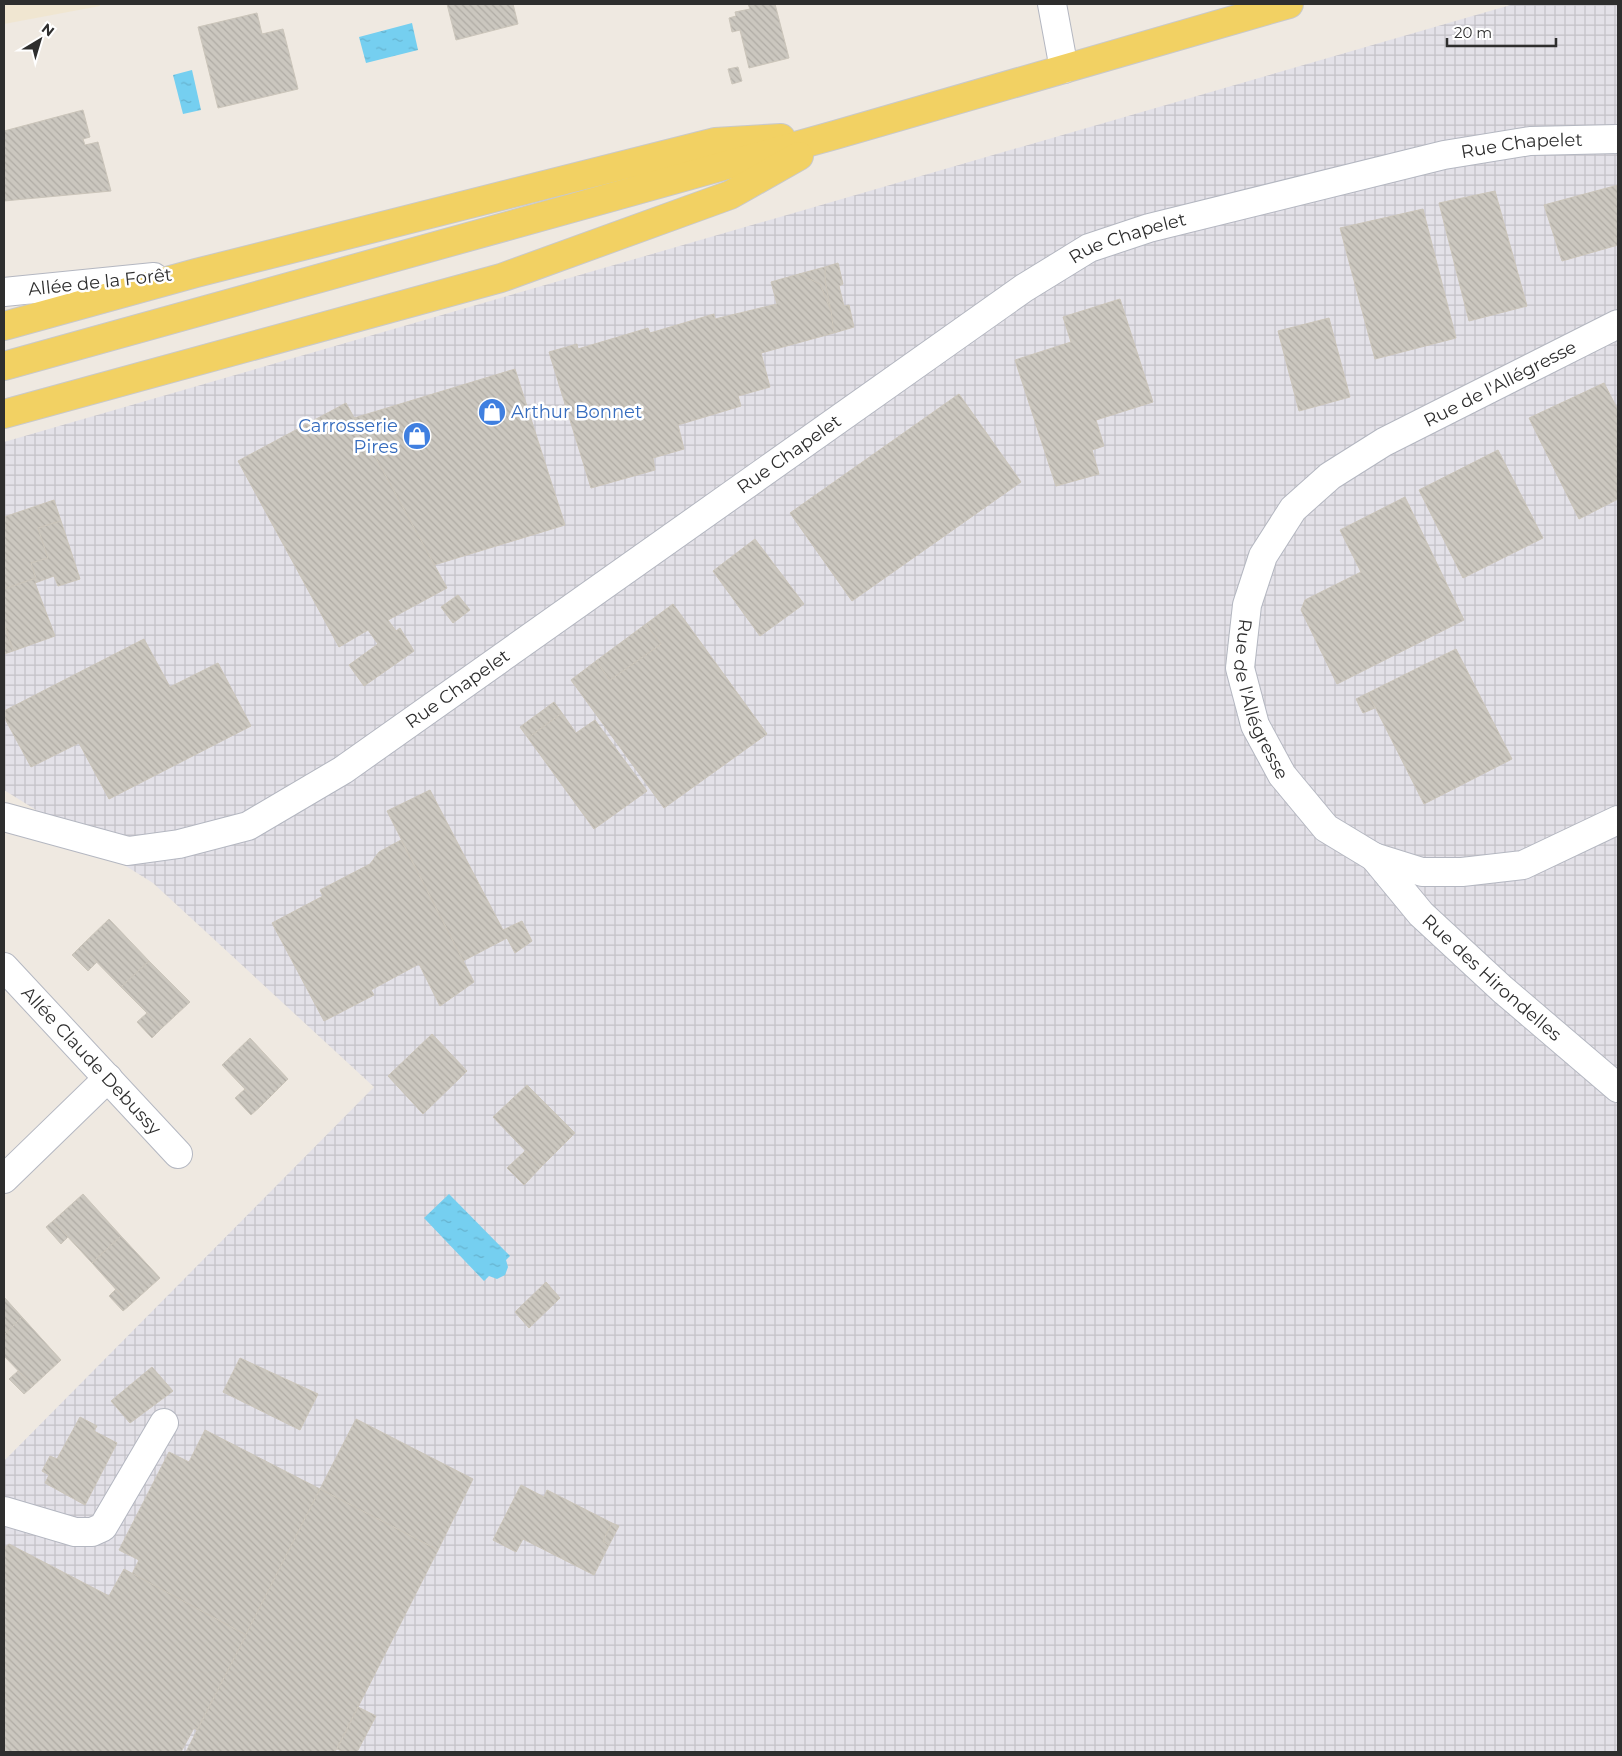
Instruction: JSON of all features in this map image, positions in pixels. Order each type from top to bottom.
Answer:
[{"type":"main road","points":[[4,366],[835,135],[1290,4]]},
{"type":"main road","points":[[4,326],[196,273],[714,142],[835,135]]},
{"type":"main road","points":[[4,414],[501,278],[730,195],[835,135]]},
{"type":"street","points":[[1052,4],[1064,70]]},
{"type":"street","name":"Rue Chapelet","points":[[4,817],[128,851],[179,844],[248,826],[343,770],[1024,288],[1089,248],[1149,228],[1444,155],[1530,140],[1618,139]]},
{"type":"street","name":"Allée de la Forêt","points":[[4,292],[196,273]]},
{"type":"street","name":"Rue de l'Allégresse","points":[[1618,324],[1384,442],[1330,476],[1293,509],[1263,556],[1247,605],[1240,668],[1255,725],[1282,775],[1326,828],[1374,857],[1422,872],[1462,872],[1523,865],[1618,820]]},
{"type":"street","name":"Rue des Hirondelles","points":[[1374,857],[1421,914],[1502,990],[1618,1088]]},
{"type":"street","name":"Allée Claude Debussy","points":[[4,967],[178,1154]]},
{"type":"street","points":[[4,1179],[108,1078]]},
{"type":"street","points":[[4,1511],[75,1532],[92,1532],[103,1527],[164,1423]]},
{"type":"shaded area","points":[[4,4],[99,4],[100,6],[4,24]]},
{"type":"shaded area","points":[[1514,4],[1618,4],[1618,1752],[4,1752],[4,1461],[374,1087],[153,883],[4,790],[4,442]]},
{"type":"water","points":[[412,23],[418,50],[366,63],[359,37]]},
{"type":"water","points":[[192,70],[201,110],[183,114],[173,75]]},
{"type":"water","points":[[449,1194],[510,1256],[506,1260],[508,1267],[505,1275],[497,1279],[489,1276],[484,1281],[424,1218]]},
{"type":"building","points":[[447,4],[513,4],[518,24],[456,40]]},
{"type":"building","points":[[748,4],[775,4],[789,58],[749,68],[740,30],[732,32],[729,18],[736,16],[735,12],[750,9]]},
{"type":"building","points":[[257,13],[262,34],[283,29],[298,89],[218,108],[198,27]]},
{"type":"building","points":[[738,67],[742,81],[732,84],[728,69]]},
{"type":"building","points":[[83,110],[90,137],[83,139],[85,145],[98,142],[111,191],[4,201],[4,131]]},
{"type":"building","points":[[1618,185],[1618,245],[1562,261],[1544,205]]},
{"type":"building","points":[[1495,191],[1527,306],[1469,321],[1439,203]]},
{"type":"building","points":[[1423,209],[1456,338],[1375,359],[1340,228]]},
{"type":"building","points":[[838,263],[843,284],[839,286],[844,306],[849,305],[854,327],[834,333],[825,281],[825,267]]},
{"type":"building","points":[[825,267],[825,281],[831,311],[820,284],[799,274]]},
{"type":"building","points":[[799,274],[820,284],[831,311],[834,333],[761,353],[770,387],[738,396],[741,406],[678,425],[684,449],[653,458],[655,470],[591,488],[549,352],[577,344],[578,349],[648,328],[650,333],[714,314],[715,319],[777,304],[771,282]]},
{"type":"building","points":[[1120,299],[1153,402],[1096,420],[1104,446],[1092,450],[1099,474],[1056,486],[1015,360],[1071,342],[1063,317]]},
{"type":"building","points":[[1329,318],[1350,397],[1299,411],[1278,331]]},
{"type":"building","points":[[515,369],[565,525],[434,565],[354,418]]},
{"type":"building","points":[[1604,383],[1618,410],[1618,499],[1579,519],[1529,418]]},
{"type":"building","points":[[959,394],[1021,482],[852,601],[790,513]]},
{"type":"building","points":[[346,403],[447,588],[388,620],[396,631],[400,628],[414,651],[364,686],[349,665],[378,644],[368,630],[339,647],[238,461]]},
{"type":"building","points":[[1498,450],[1543,538],[1463,578],[1419,490]]},
{"type":"building","points":[[1405,497],[1464,620],[1337,684],[1301,610],[1305,600],[1361,572],[1340,530]]},
{"type":"building","points":[[54,500],[61,521],[38,528],[48,558],[31,563],[36,578],[4,589],[4,517]]},
{"type":"building","points":[[61,521],[80,579],[58,586],[54,576],[35,583],[55,636],[13,651],[4,623],[4,589],[36,578],[31,563],[48,558],[38,528]]},
{"type":"building","points":[[755,539],[804,604],[760,636],[713,571]]},
{"type":"building","points":[[458,595],[470,610],[453,623],[441,607]]},
{"type":"building","points":[[673,604],[767,734],[664,808],[571,680],[596,661],[610,680],[661,644],[646,624]]},
{"type":"building","points":[[4,623],[13,651],[4,654]]},
{"type":"building","points":[[646,624],[661,644],[610,680],[596,661]]},
{"type":"building","points":[[144,639],[170,687],[218,663],[251,726],[109,799],[79,743],[31,767],[4,717],[4,711]]},
{"type":"building","points":[[1456,649],[1512,759],[1424,804],[1368,693]]},
{"type":"building","points":[[1368,693],[1375,708],[1363,713],[1356,699]]},
{"type":"building","points":[[554,702],[562,713],[528,738],[520,727]]},
{"type":"building","points":[[562,713],[576,733],[595,720],[647,791],[594,829],[528,738]]},
{"type":"building","points":[[430,790],[503,930],[522,921],[532,941],[515,953],[507,938],[463,961],[387,811]]},
{"type":"building","points":[[401,840],[474,982],[440,1006],[419,964],[371,990],[374,995],[324,1021],[272,923],[323,896],[320,890],[370,864],[379,852]]},
{"type":"building","points":[[109,919],[149,961],[121,987],[81,946]]},
{"type":"building","points":[[81,946],[97,962],[88,971],[72,955]]},
{"type":"building","points":[[149,961],[190,1002],[162,1028],[121,987]]},
{"type":"building","points":[[147,1013],[162,1028],[152,1038],[137,1022]]},
{"type":"building","points":[[432,1034],[467,1071],[423,1114],[388,1076]]},
{"type":"building","points":[[250,1038],[288,1079],[261,1106],[222,1065]]},
{"type":"building","points":[[527,1085],[575,1133],[541,1167],[493,1117]]},
{"type":"building","points":[[245,1089],[261,1106],[251,1115],[235,1098]]},
{"type":"building","points":[[525,1151],[541,1167],[524,1185],[507,1168]]},
{"type":"building","points":[[83,1194],[121,1236],[92,1263],[53,1221]]},
{"type":"building","points":[[53,1221],[68,1237],[61,1244],[46,1227]]},
{"type":"building","points":[[121,1236],[160,1278],[130,1305],[92,1263]]},
{"type":"building","points":[[546,1282],[560,1298],[529,1328],[515,1312]]},
{"type":"building","points":[[116,1289],[130,1305],[123,1311],[109,1296]]},
{"type":"building","points":[[4,1297],[22,1317],[4,1335]]},
{"type":"building","points":[[22,1317],[61,1360],[33,1386],[4,1356],[4,1335]]},
{"type":"building","points":[[240,1358],[318,1394],[300,1430],[223,1392]]},
{"type":"building","points":[[152,1367],[173,1391],[130,1423],[111,1401]]},
{"type":"building","points":[[18,1371],[33,1386],[24,1394],[9,1379]]},
{"type":"building","points":[[80,1417],[97,1426],[94,1431],[117,1443],[85,1505],[45,1483],[49,1475],[42,1471],[50,1456],[57,1459]]},
{"type":"building","points":[[356,1419],[473,1479],[438,1550],[320,1489]]},
{"type":"building","points":[[205,1430],[320,1489],[246,1635],[132,1574],[139,1560],[119,1550],[169,1452],[189,1462]]},
{"type":"building","points":[[521,1485],[544,1497],[547,1490],[612,1523],[603,1541],[609,1545],[594,1575],[523,1539],[516,1552],[493,1540]]},
{"type":"building","points":[[320,1489],[438,1550],[335,1752],[186,1752]]},
{"type":"building","points":[[612,1523],[619,1526],[609,1545],[603,1541]]},
{"type":"building","points":[[9,1544],[109,1596],[124,1569],[246,1635],[197,1730],[194,1728],[181,1752],[4,1752],[4,1548]]},
{"type":"building","points":[[358,1707],[376,1716],[357,1752],[344,1752],[337,1749]]},
{"type":"place","name":"Arthur Bonnet","points":[[492,412]]},
{"type":"place","name":"Carrosserie Pires","points":[[417,436]]}]
